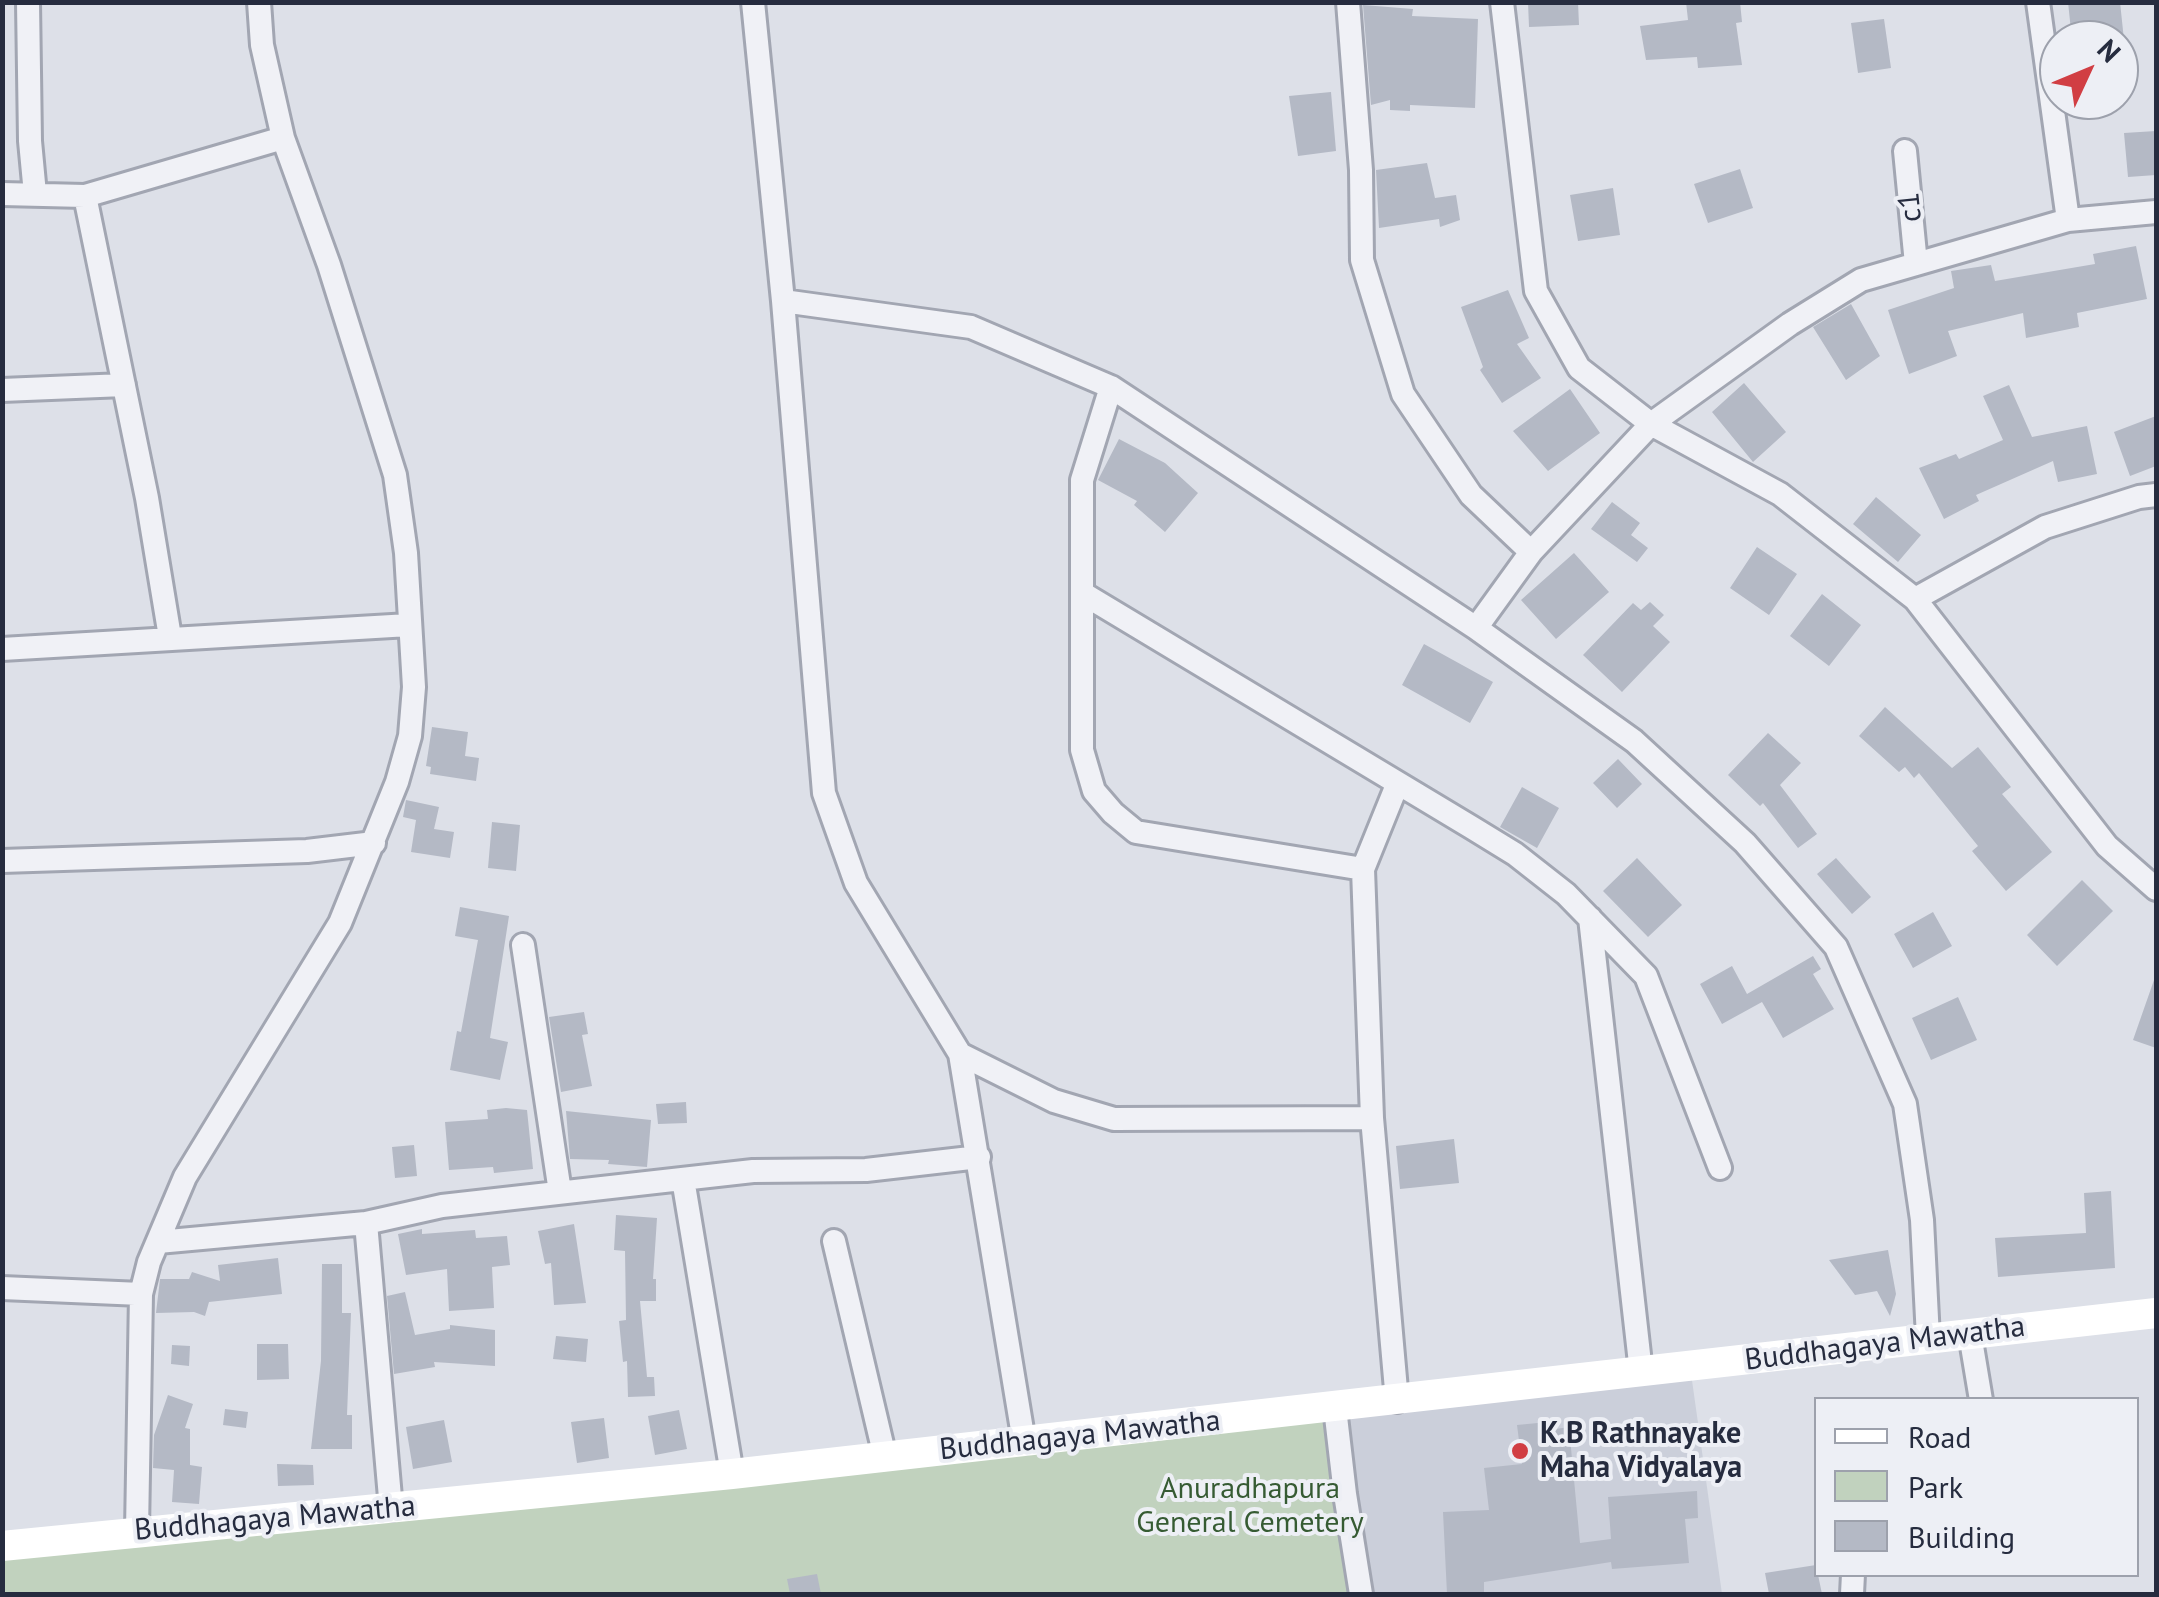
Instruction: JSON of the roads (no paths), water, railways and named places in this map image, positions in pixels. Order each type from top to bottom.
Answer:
[{"type":"main road","name":"Buddhagaya Mawatha","points":[[2,1546],[732,1474],[2156,1313]]},
{"type":"street","points":[[28,2],[30,141],[35,194]]},
{"type":"street","points":[[137,1532],[141,1294],[158,1242],[185,1178],[340,923],[397,782],[410,736],[414,687],[406,554],[395,475],[329,266],[282,138],[262,45],[259,2]]},
{"type":"street","points":[[754,2],[824,793],[856,882],[960,1054],[1024,1442]]},
{"type":"street","points":[[1348,2],[1362,260],[1404,394],[1471,494],[1531,552]]},
{"type":"street","points":[[1502,2],[1536,291],[1580,368],[1651,424],[1780,494],[1915,599],[2107,846],[2156,889]]},
{"type":"street","points":[[2038,2],[2068,220]]},
{"type":"street","points":[[2,194],[85,196],[282,138]]},
{"type":"street","name":"c1","points":[[1905,151],[1916,264]]},
{"type":"street","points":[[85,196],[147,498],[170,637]]},
{"type":"street","points":[[1476,628],[1531,552],[1651,424],[1790,324],[1862,280],[2068,220],[2156,212]]},
{"type":"street","points":[[783,301],[970,327],[1112,388],[1476,628],[1634,740],[1745,843],[1836,947],[1905,1104],[1922,1220],[1928,1338]]},
{"type":"street","points":[[2,390],[124,385]]},
{"type":"street","points":[[1112,388],[1082,480],[1082,750],[1094,791],[1136,832],[1364,869]]},
{"type":"street","points":[[1915,599],[2044,527],[2156,495]]},
{"type":"street","points":[[1082,593],[1515,854],[1566,894],[1646,976],[1720,1168]]},
{"type":"street","points":[[2,650],[409,625]]},
{"type":"street","points":[[1397,784],[1364,869],[1372,1118],[1397,1401]]},
{"type":"street","points":[[2,861],[306,851],[374,843]]},
{"type":"street","points":[[1590,918],[1641,1372]]},
{"type":"street","points":[[524,945],[560,1192]]},
{"type":"street","points":[[960,1054],[1054,1100],[1114,1119],[1372,1118]]},
{"type":"street","points":[[158,1242],[366,1222],[442,1206],[753,1170],[866,1170],[979,1157]]},
{"type":"street","points":[[683,1179],[732,1474]]},
{"type":"street","points":[[366,1222],[391,1509]]},
{"type":"street","points":[[834,1241],[885,1457]]},
{"type":"street","points":[[2,1288],[141,1294]]},
{"type":"street","points":[[1970,1334],[1980,1397]]},
{"type":"street","points":[[1335,1408],[1361,1594]]},
{"type":"place","name":"K.B Rathnayake Maha Vidyalaya","points":[[1520,1451]]},
{"type":"park label","name":"Anuradhapura General Cemetery","points":[[1250,1506]]}]
